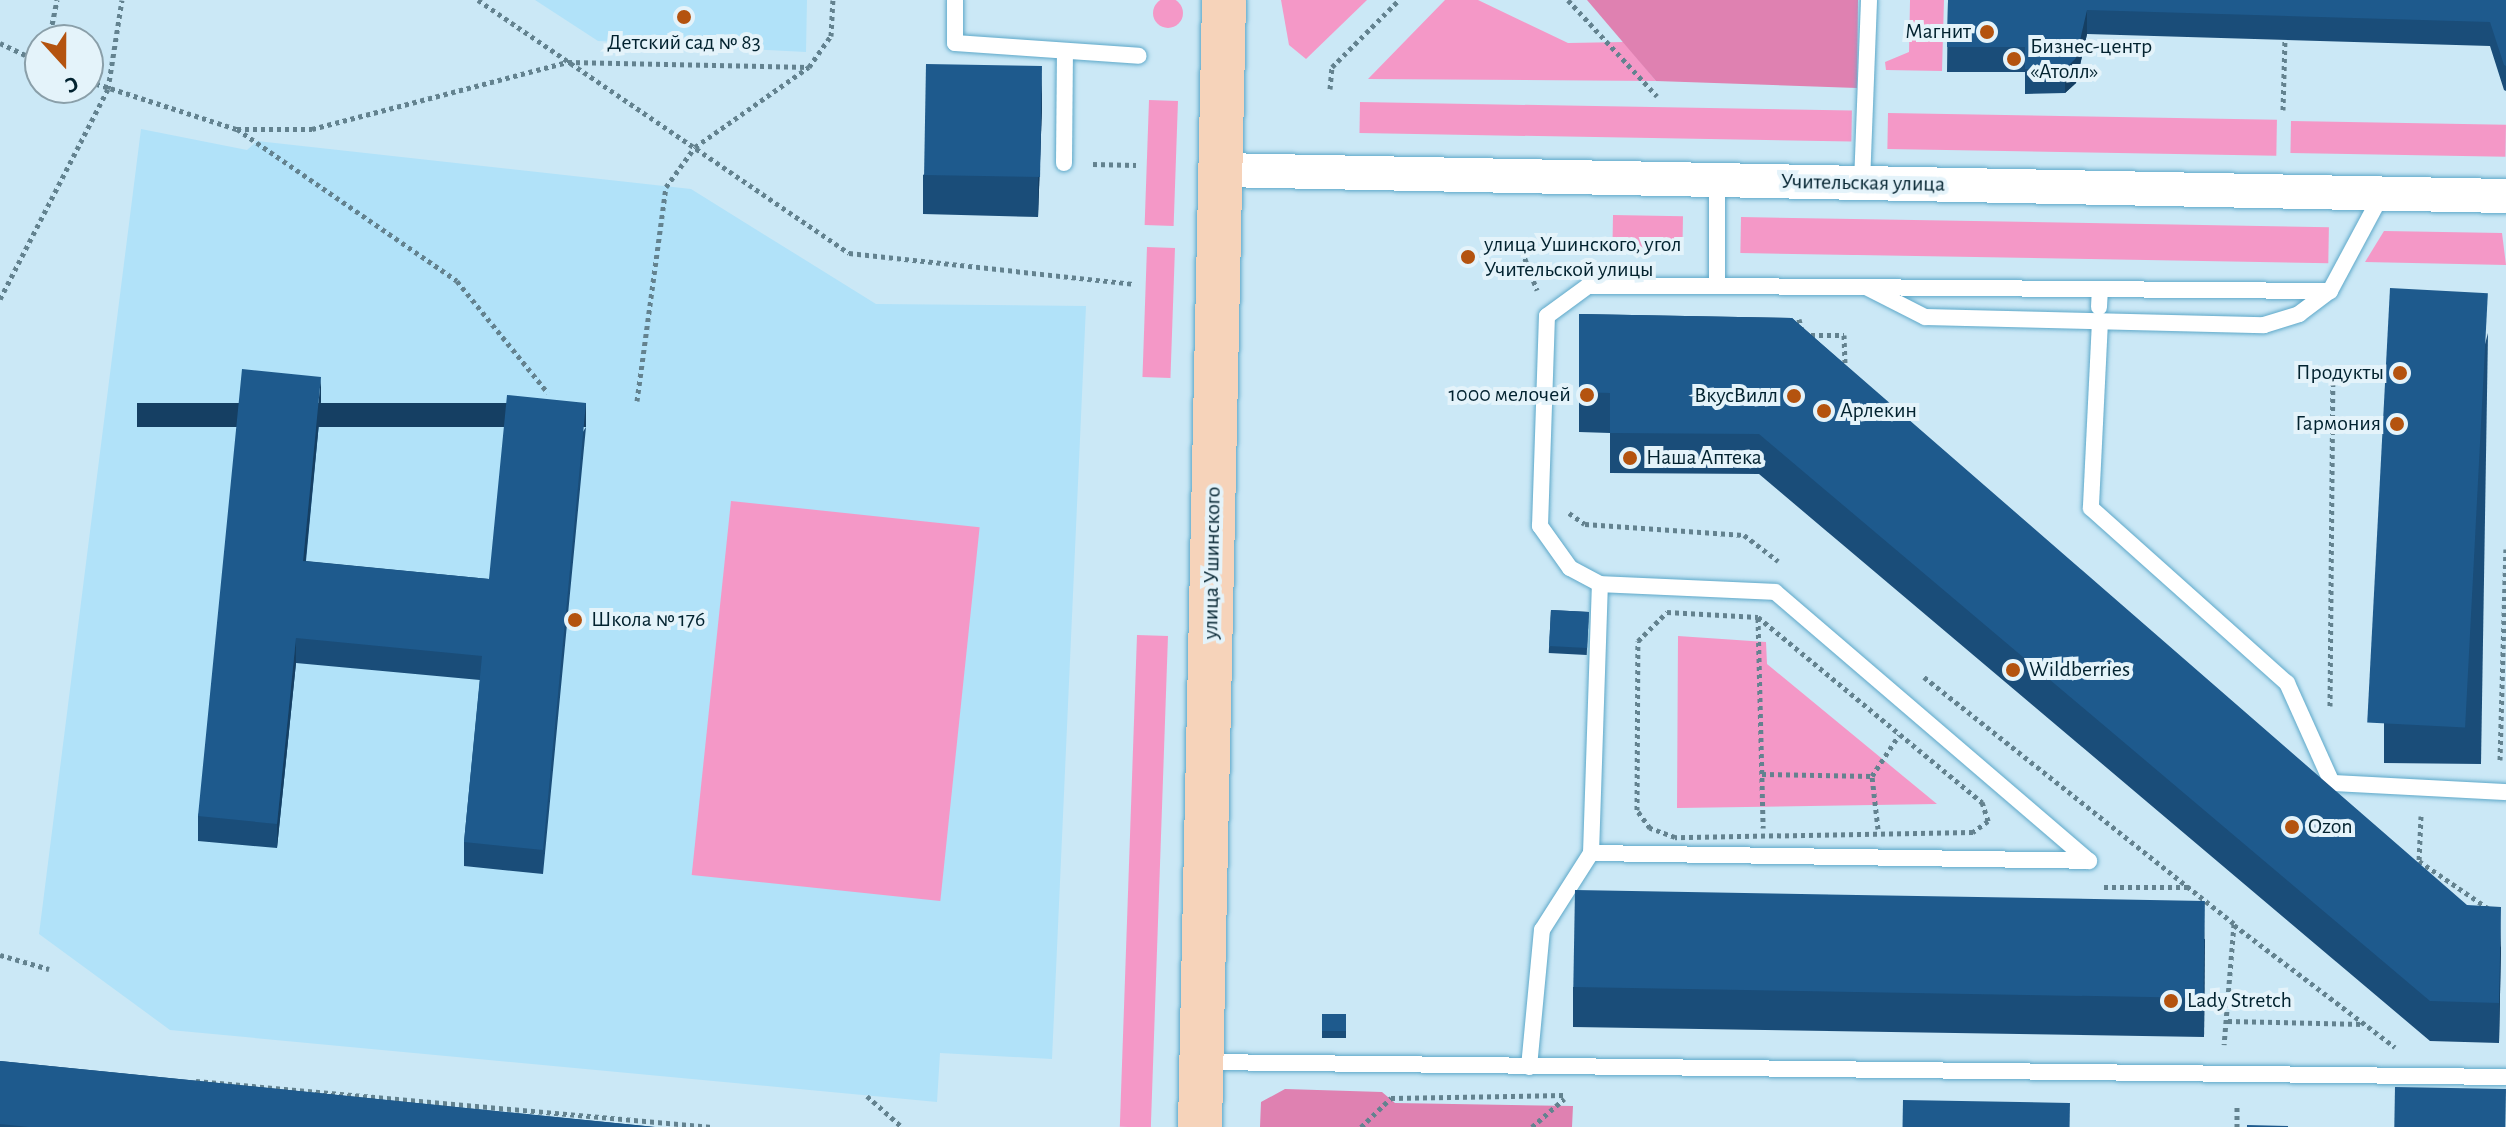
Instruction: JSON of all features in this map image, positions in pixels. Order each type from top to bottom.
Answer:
[{"type":"street","name":"улица Ушинского","points":[[1200,1127],[1224,0]]},
{"type":"street","name":"Учительская улица","points":[[1221,170],[2506,196]]},
{"type":"lane","points":[[955,0],[955,43],[1139,56]]},
{"type":"lane","points":[[1862,183],[1869,0]]},
{"type":"lane","points":[[1064,163],[1065,51]]},
{"type":"lane","points":[[1717,180],[1717,286]]},
{"type":"lane","points":[[1591,853],[1764,859],[2089,861],[1775,592],[1600,584],[1570,568],[1540,526],[1547,316],[1588,286],[1867,287],[2100,306],[2264,325],[2299,314],[2330,291],[2382,194]]},
{"type":"lane","points":[[1867,287],[1925,317],[2330,291]]},
{"type":"lane","points":[[2100,306],[2091,508],[2287,683],[2332,783],[2506,792]]},
{"type":"lane","points":[[1529,1067],[1542,930],[1591,853],[1600,584]]},
{"type":"lane","points":[[1202,1062],[2506,1077]]},
{"type":"path","points":[[52,24],[57,0]]},
{"type":"path","points":[[0,299],[108,89],[122,0]]},
{"type":"path","points":[[478,0],[849,253],[1133,284]]},
{"type":"path","points":[[637,401],[666,187],[695,147],[809,67],[831,36],[833,0]]},
{"type":"path","points":[[1330,89],[1332,67],[1399,0]]},
{"type":"path","points":[[1568,0],[1657,96]]},
{"type":"path","points":[[2283,110],[2285,40]]},
{"type":"path","points":[[0,43],[24,54]]},
{"type":"path","points":[[104,87],[237,129],[312,129],[568,62],[809,67]]},
{"type":"path","points":[[237,129],[457,281],[548,393]]},
{"type":"path","points":[[1788,319],[1804,319],[1803,335],[1844,335]]},
{"type":"path","points":[[1560,507],[1585,524],[1744,535],[1790,571],[1758,617],[1764,859]]},
{"type":"path","points":[[2500,760],[2506,549]]},
{"type":"path","points":[[1667,612],[1758,617],[1900,734],[1982,802],[1988,821],[1973,832],[1675,837],[1650,828],[1637,810],[1638,641],[1667,612]]},
{"type":"path","points":[[1915,670],[2234,924],[2410,1058]]},
{"type":"path","points":[[1879,834],[1872,776],[1900,734]]},
{"type":"path","points":[[1762,774],[1872,776]]},
{"type":"path","points":[[2410,811],[2421,812],[2419,861],[2494,913]]},
{"type":"path","points":[[2095,887],[2190,887]]},
{"type":"path","points":[[2219,1050],[2228,1021],[2234,924]]},
{"type":"path","points":[[0,955],[49,969]]},
{"type":"path","points":[[2228,1021],[2365,1024]]},
{"type":"path","points":[[1532,1127],[1564,1099],[1564,1068]]},
{"type":"path","points":[[190,1080],[712,1127]]},
{"type":"path","points":[[867,1096],[902,1127]]},
{"type":"path","points":[[1361,1127],[1391,1098],[1564,1099]]},
{"type":"shaded area","points":[[1168,-2],[1179,2],[1183,13],[1179,24],[1168,28],[1157,24],[1153,13],[1157,2]]},
{"type":"shaded area","name":"Детский сад № 83","points":[[535,0],[807,0],[806,52],[598,41]]},
{"type":"shaded area","points":[[1281,0],[1367,0],[1306,59],[1289,45]]},
{"type":"shaded area","points":[[1445,0],[1478,0],[1568,43],[1624,42],[1656,81],[1368,79]]},
{"type":"shaded area","points":[[1587,0],[1858,0],[1857,88],[1656,81]]},
{"type":"shaded area","points":[[1910,0],[1944,0],[1942,71],[1886,70],[1885,62],[1909,52]]},
{"type":"shaded area","points":[[1149,100],[1178,101],[1174,226],[1145,225]]},
{"type":"shaded area","points":[[1360,102],[1852,111],[1851,142],[1359,133]]},
{"type":"shaded area","points":[[1888,113],[2277,120],[2276,156],[1887,149]]},
{"type":"shaded area","points":[[2291,121],[2506,125],[2505,157],[2290,153]]},
{"type":"shaded area","name":"Школа № 176","points":[[141,129],[247,150],[257,141],[691,189],[876,304],[1086,306],[1052,1059],[940,1053],[937,1102],[170,1030],[39,934]]},
{"type":"shaded area","points":[[1613,215],[1683,216],[1682,248],[1612,247]]},
{"type":"shaded area","points":[[1741,217],[2329,227],[2328,263],[1740,253]]},
{"type":"shaded area","points":[[2384,231],[2502,233],[2506,265],[2365,262]]},
{"type":"shaded area","points":[[1147,247],[1175,248],[1170,378],[1142,377]]},
{"type":"shaded area","points":[[731,501],[980,527],[940,901],[692,875]]},
{"type":"shaded area","points":[[1137,635],[1168,636],[1151,1127],[1120,1127]]},
{"type":"shaded area","points":[[1678,636],[1766,642],[1767,664],[1937,804],[1677,808]]},
{"type":"shaded area","points":[[1285,1089],[1382,1092],[1395,1103],[1573,1106],[1572,1127],[1260,1127],[1261,1102]]},
{"type":"building","points":[[1948,0],[2506,0],[2506,66],[2490,22],[2087,10],[2076,58],[2065,69],[2025,69],[2025,47],[1947,47]]},
{"type":"building","points":[[926,64],[1042,66],[1040,177],[924,175]]},
{"type":"building","points":[[2390,288],[2488,293],[2465,728],[2367,722]]},
{"type":"building","points":[[1579,314],[1792,318],[2467,905],[2501,907],[2499,1003],[2430,1001],[1759,434],[1610,433],[1610,393],[1579,392]]},
{"type":"building","points":[[242,369],[321,377],[303,561],[489,579],[507,395],[586,403],[543,850],[464,842],[482,656],[296,638],[277,824],[198,816]]},
{"type":"building","points":[[1551,610],[1589,612],[1587,648],[1549,646]]},
{"type":"building","points":[[1575,890],[2205,901],[2203,998],[1573,987]]},
{"type":"building","points":[[1322,1014],[1346,1014],[1346,1031],[1322,1031]]},
{"type":"building","points":[[0,1061],[655,1127],[29,1127],[0,1124]]},
{"type":"building","points":[[2395,1087],[2506,1089],[2505,1127],[2394,1127]]},
{"type":"building","points":[[1903,1100],[2070,1103],[2070,1127],[1903,1127]]},
{"type":"building","points":[[2288,1126],[2288,1127],[2247,1127]]},
{"type":"place","name":"Детский сад № 83","points":[[684,17]]},
{"type":"place","name":"Магнит","points":[[1987,32]]},
{"type":"place","name":"Бизнес-центр «Атолл»","points":[[2014,59]]},
{"type":"place","name":"улица Ушинского, угол Учительской улицы","points":[[1468,257]]},
{"type":"place","name":"Продукты","points":[[2400,373]]},
{"type":"place","name":"1000 мелочей","points":[[1587,395]]},
{"type":"place","name":"ВкусВилл","points":[[1794,396]]},
{"type":"place","name":"Арлекин","points":[[1824,411]]},
{"type":"place","name":"Гармония","points":[[2397,424]]},
{"type":"place","name":"Наша Аптека","points":[[1630,458]]},
{"type":"place","name":"Школа № 176","points":[[575,620]]},
{"type":"place","name":"Wildberries","points":[[2013,670]]},
{"type":"place","name":"Ozon","points":[[2292,827]]},
{"type":"place","name":"Lady Stretch","points":[[2171,1001]]}]
